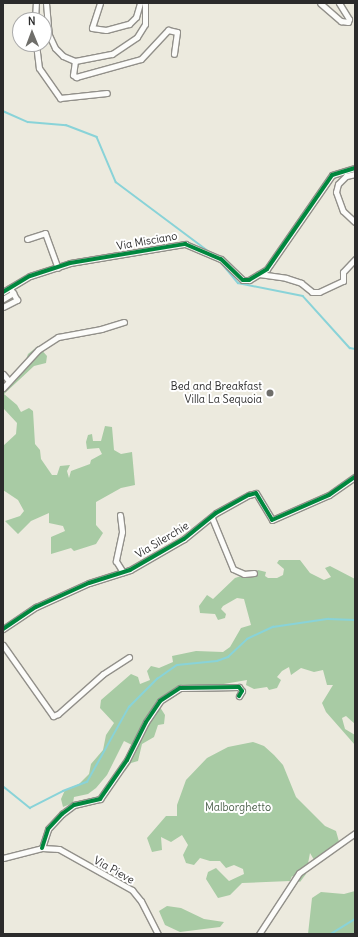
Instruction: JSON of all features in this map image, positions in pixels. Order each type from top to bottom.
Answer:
[{"type":"street","points":[[46,3],[49,35],[55,48],[63,56],[75,61],[112,54],[138,37],[145,24],[145,3]]},
{"type":"street","points":[[100,3],[92,28],[106,30],[129,24],[136,17],[140,3]]},
{"type":"street","points":[[320,3],[345,22],[349,19],[339,3]]},
{"type":"street","points":[[75,61],[73,75],[76,77],[141,59],[168,30],[177,32],[174,54]]},
{"type":"street","points":[[37,52],[39,68],[60,98],[107,93]]},
{"type":"street","points":[[259,274],[266,269],[332,175],[355,168]]},
{"type":"street","points":[[355,174],[346,176],[338,184],[336,192],[343,211],[355,222]]},
{"type":"street","points":[[27,239],[45,233],[58,268]]},
{"type":"street","name":"Via Misciano","points":[[3,292],[30,276],[87,259],[127,255],[159,246],[185,244],[221,259],[243,280],[259,274],[286,278],[301,283],[312,292],[319,292],[343,281],[343,272],[355,259]]},
{"type":"street","points":[[3,307],[17,300],[10,288]]},
{"type":"street","points":[[3,299],[13,293]]},
{"type":"street","points":[[3,388],[38,350],[58,338],[101,329],[124,322]]},
{"type":"street","points":[[3,374],[9,381]]},
{"type":"street","name":"Via Silerchie","points":[[3,629],[36,607],[123,572],[184,539],[229,505],[256,493],[272,520],[325,497],[355,478]]},
{"type":"street","points":[[120,515],[122,532],[116,561],[123,572]]},
{"type":"street","points":[[212,518],[233,569],[244,574],[254,573]]},
{"type":"street","points":[[3,645],[52,716],[58,714],[103,674],[129,657]]},
{"type":"street","points":[[3,858],[42,848],[48,829],[62,814],[74,805],[100,799],[127,760],[146,722],[160,702],[180,688],[239,687],[242,690],[239,696]]},
{"type":"street","points":[[259,934],[299,873],[355,833]]},
{"type":"street","name":"Via Pieve","points":[[42,848],[60,850],[132,890],[141,901],[158,934]]},
{"type":"green space","points":[[38,346],[47,356],[46,363],[34,366],[4,394],[17,405],[21,412],[29,408],[33,411],[35,444],[40,450],[41,459],[52,475],[57,475],[60,466],[70,465],[67,471],[69,478],[71,471],[90,464],[91,460],[102,454],[99,448],[87,449],[86,442],[88,435],[92,434],[93,441],[101,441],[105,426],[112,427],[114,450],[121,454],[132,452],[135,485],[121,488],[96,502],[96,525],[103,533],[96,544],[74,551],[71,548],[51,554],[51,537],[65,531],[63,526],[49,523],[49,513],[31,521],[18,534],[5,521],[20,516],[24,511],[18,500],[3,490],[3,446],[16,434],[17,423],[4,409],[3,393],[22,370],[28,354]]},
{"type":"green space","points":[[279,560],[300,560],[310,573],[324,580],[331,577],[325,568],[330,566],[355,579],[355,724],[346,716],[342,718],[345,729],[355,735],[355,745],[326,712],[322,703],[333,685],[327,685],[323,670],[314,672],[301,668],[291,675],[289,667],[282,671],[277,677],[281,680],[277,688],[269,690],[267,687],[254,689],[246,685],[247,680],[183,691],[170,700],[166,695],[158,704],[165,715],[164,724],[158,725],[154,737],[142,744],[138,761],[131,763],[125,771],[120,768],[132,745],[124,741],[107,775],[96,788],[88,794],[74,797],[73,803],[63,807],[61,799],[65,790],[79,784],[89,774],[91,764],[103,750],[106,735],[114,723],[100,708],[101,700],[131,674],[138,677],[140,684],[150,680],[147,671],[151,666],[159,668],[173,662],[172,656],[196,651],[223,652],[230,647],[241,628],[251,625],[244,599],[237,598],[223,606],[221,609],[226,614],[225,618],[218,620],[215,614],[200,613],[199,606],[207,595],[213,599],[235,578],[253,575],[258,570],[266,572],[265,576],[268,578],[277,578],[283,575],[284,569],[277,563]]},
{"type":"green space","name":"Malborghetto","points":[[253,742],[264,746],[283,765],[296,797],[325,826],[336,831],[340,845],[317,865],[310,853],[306,874],[300,882],[292,876],[290,881],[242,883],[230,895],[218,898],[206,879],[208,872],[216,868],[229,881],[244,874],[243,869],[234,865],[226,868],[220,861],[210,861],[200,858],[194,865],[186,863],[183,855],[188,845],[182,835],[171,842],[161,837],[162,850],[152,852],[147,838],[166,816],[177,816],[177,805],[186,780],[207,758],[228,747]]},
{"type":"green space","points":[[355,891],[355,934],[308,934],[312,898],[321,892],[344,894]]},
{"type":"green space","points":[[167,906],[181,908],[204,919],[224,922],[220,927],[180,932],[165,925],[159,911]]},
{"type":"waterway","points":[[3,111],[28,122],[66,125],[97,137],[116,182],[211,253]]},
{"type":"waterway","points":[[219,260],[238,283],[303,296],[350,348],[355,349]]},
{"type":"waterway","points":[[3,786],[30,808],[63,791],[87,782],[129,707],[157,679],[177,665],[217,661],[228,657],[247,639],[273,627],[328,619],[355,620]]},
{"type":"waterway","points":[[331,934],[355,919]]},
{"type":"cycle path","points":[[3,292],[30,276],[70,263],[185,244],[221,259],[243,280],[249,280],[267,269],[332,175],[355,168]]},
{"type":"cycle path","points":[[3,629],[36,607],[89,583],[130,570],[184,539],[216,513],[249,495],[256,493],[272,520],[329,495],[355,477]]},
{"type":"cycle path","points":[[42,848],[48,829],[62,814],[74,805],[100,799],[127,760],[146,722],[160,701],[180,688],[239,687],[242,691],[239,696]]},
{"type":"place","name":"Bed and Breakfast Villa La Sequoia","points":[[270,393]]}]
